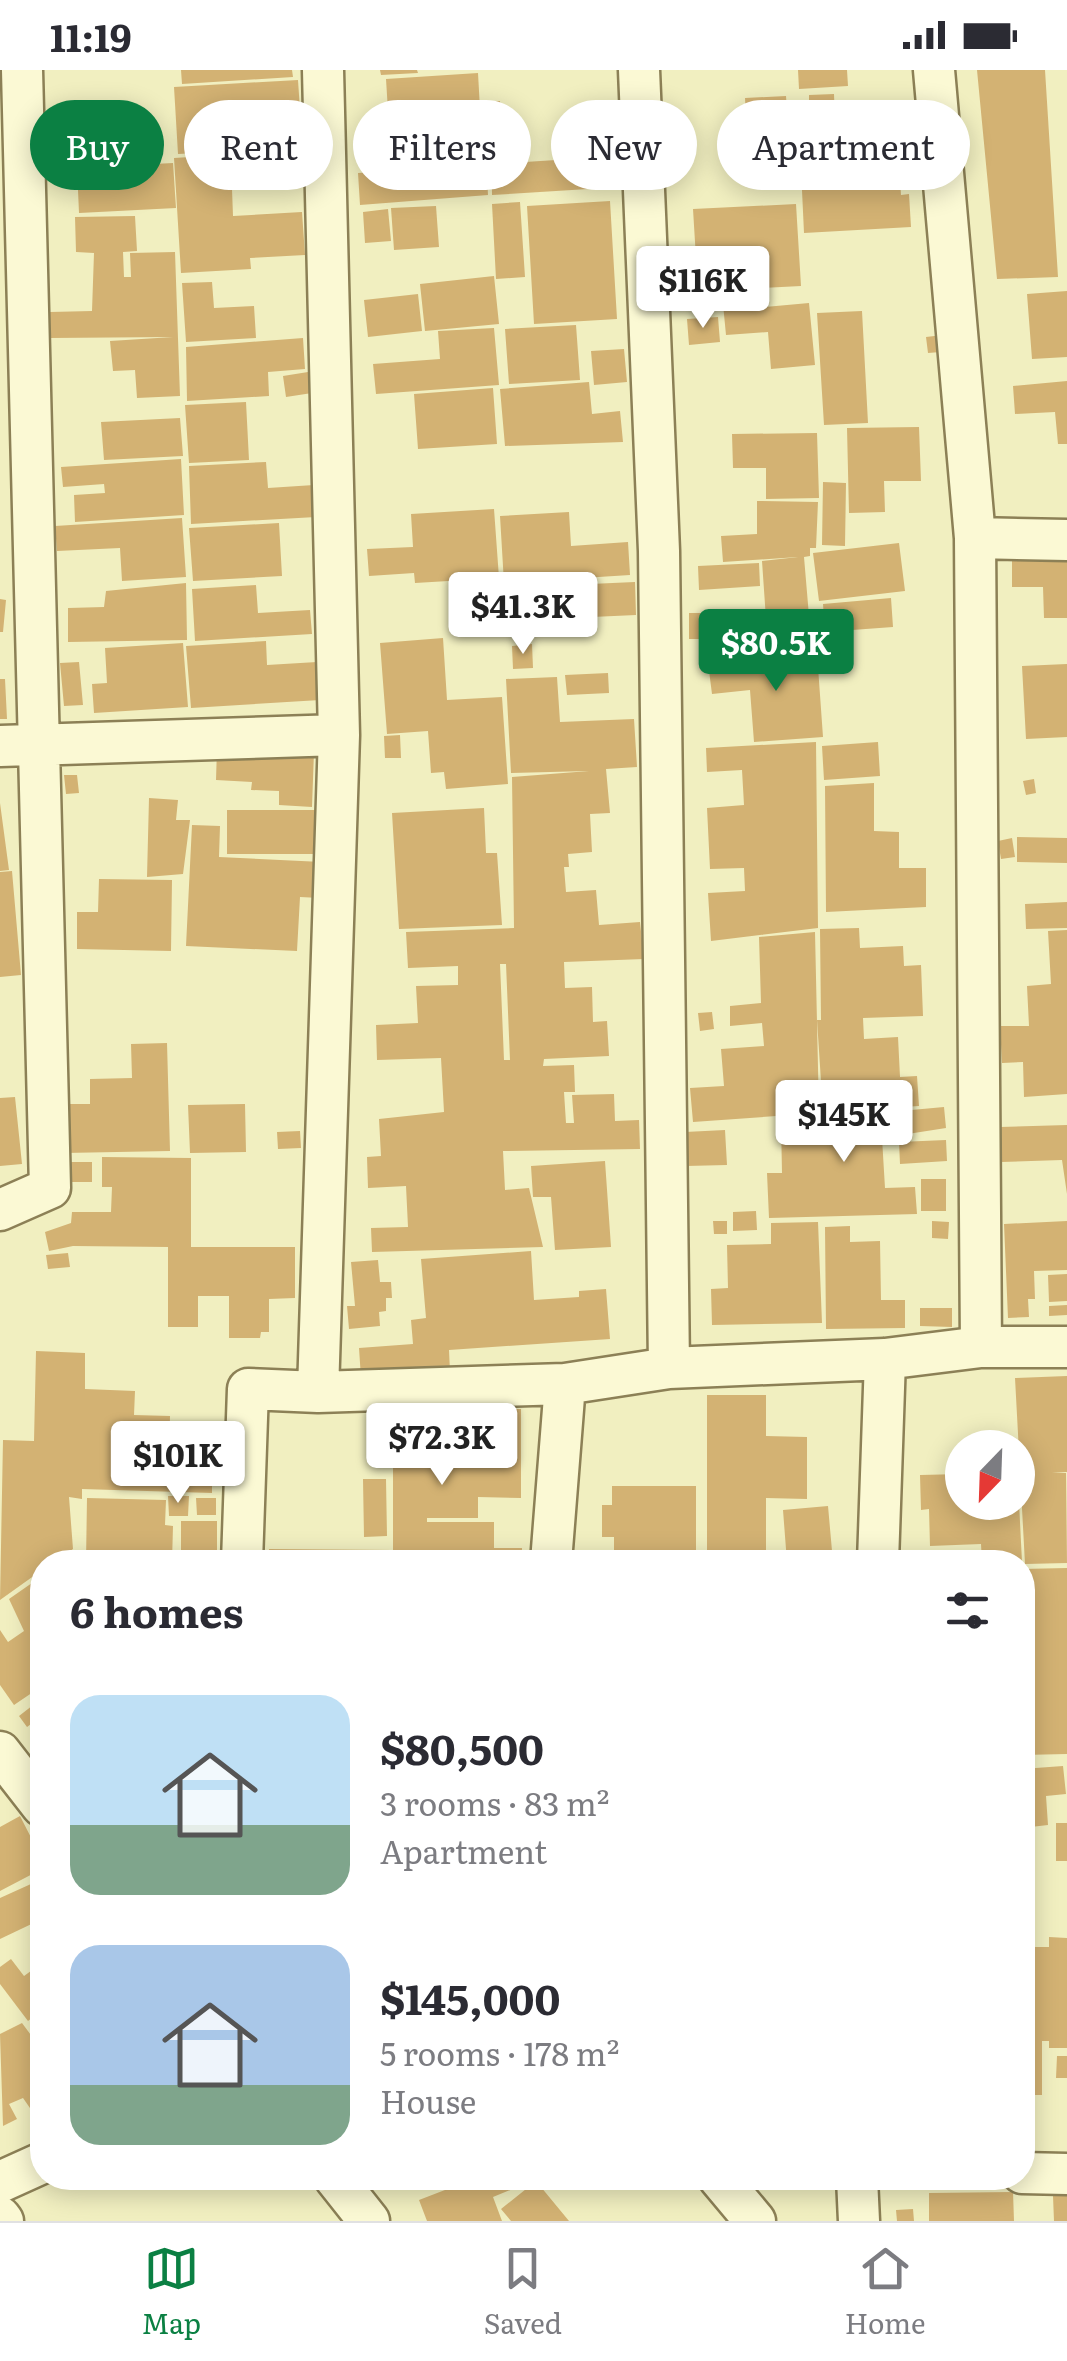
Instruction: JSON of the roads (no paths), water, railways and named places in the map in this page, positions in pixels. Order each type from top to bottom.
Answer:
[{"type":"street","points":[[0,1210],[50,1188],[19,744],[35,458],[22,70]]},
{"type":"street","points":[[318,1392],[339,735],[323,70]]},
{"type":"street","points":[[639,70],[660,552],[670,1368]]},
{"type":"street","points":[[934,70],[974,538],[981,1347]]},
{"type":"street","points":[[974,538],[1067,540]]},
{"type":"street","points":[[19,744],[339,735]]},
{"type":"street","points":[[242,1550],[248,1389],[318,1392],[565,1384],[670,1368],[884,1359],[981,1347],[1067,1347]]},
{"type":"street","points":[[878,1550],[884,1359]]},
{"type":"street","points":[[552,1550],[565,1384]]},
{"type":"street","points":[[0,1752],[30,1791]]},
{"type":"street","points":[[0,2182],[30,2168]]},
{"type":"street","points":[[1035,2173],[1067,2174]]},
{"type":"street","points":[[345,2190],[370,2221]]},
{"type":"street","points":[[730,2190],[755,2221]]},
{"type":"street","points":[[857,2190],[858,2221]]}]
